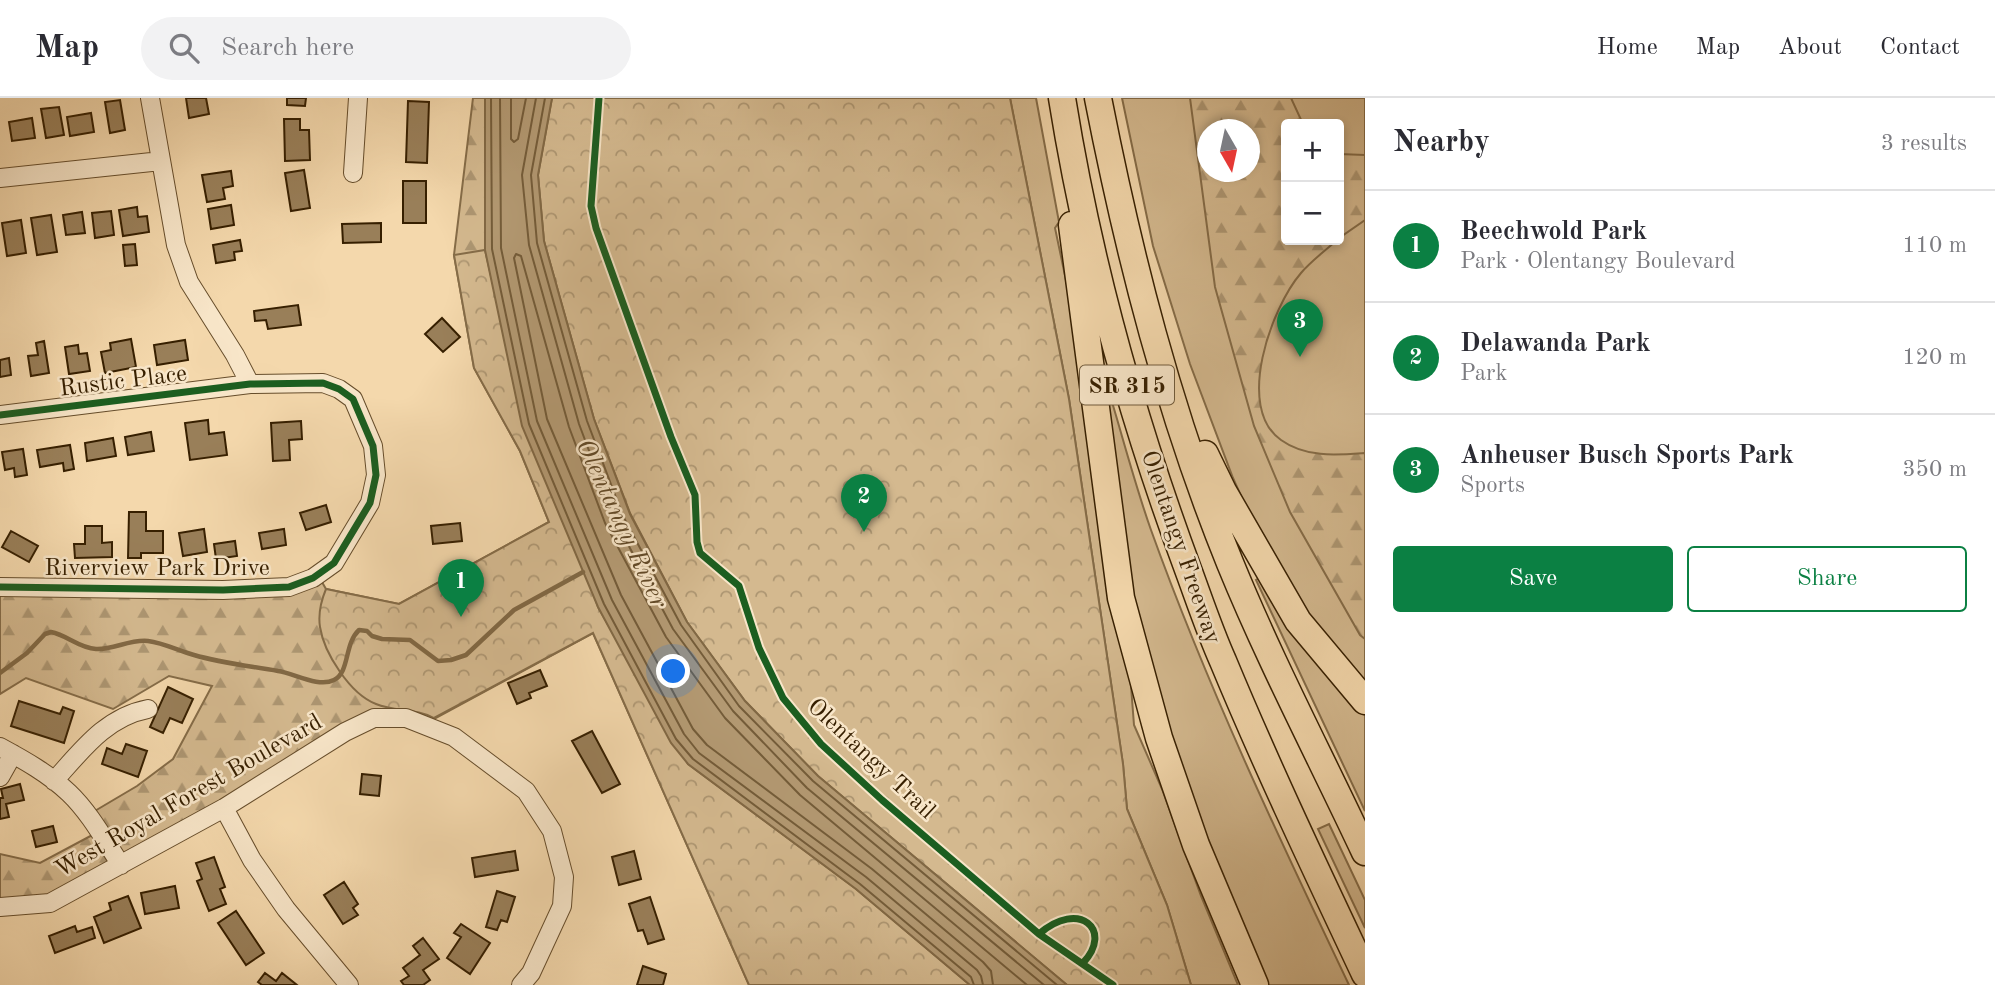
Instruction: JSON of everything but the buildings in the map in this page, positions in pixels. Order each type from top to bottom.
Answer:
[{"type":"highway","name":"Olentangy Freeway","points":[[1098,98],[1121,214],[1158,356],[1199,479],[1230,563],[1365,852]]},
{"type":"highway","name":"Olentangy Freeway","points":[[1062,99],[1086,223],[1121,365],[1161,497],[1222,660],[1365,974]]},
{"type":"highway","points":[[1062,99],[1074,240],[1121,598],[1159,738],[1192,834],[1255,985]]},
{"type":"highway","points":[[1158,356],[1223,491],[1280,593],[1298,621],[1365,701]]},
{"type":"street","points":[[150,98],[182,268],[250,384]]},
{"type":"street","points":[[353,173],[358,98]]},
{"type":"street","points":[[0,178],[161,161]]},
{"type":"street","name":"Rustic Place","points":[[0,415],[250,384],[323,383],[339,389],[353,399],[373,446],[376,475],[370,503],[334,563],[313,578]]},
{"type":"street","name":"Riverview Park Drive","points":[[0,587],[223,590],[289,587],[313,578]]},
{"type":"street","points":[[54,781],[97,733],[110,723],[148,709]]},
{"type":"street","name":"West Royal Forest Boulevard","points":[[0,908],[50,904],[224,808],[358,726],[374,718],[406,718],[454,737],[526,791],[552,831],[564,877],[562,906],[531,973],[521,985]]},
{"type":"street","points":[[0,777],[6,750],[54,781],[70,794],[88,816],[121,865]]},
{"type":"street","points":[[224,808],[252,860],[286,909],[349,985]]},
{"type":"green space","points":[[473,98],[485,98],[485,250],[688,764],[856,889],[970,985],[749,985],[593,633],[423,725],[374,718],[50,903],[0,907],[0,854],[40,863],[98,832],[88,815],[137,786],[173,759],[212,686],[169,676],[113,709],[26,678],[0,694],[0,587],[223,590],[318,575],[326,589],[399,604],[549,522],[520,451],[474,368],[454,255]]},
{"type":"green space","points":[[552,98],[1010,98],[1069,399],[1123,764],[1127,809],[1167,905],[1191,985],[1067,985],[818,776],[745,701],[687,622],[630,513],[594,419],[544,241],[538,175]]},
{"type":"green space","points":[[1010,98],[1036,98],[1059,222],[1055,228],[1072,309],[1130,673],[1134,725],[1162,789],[1201,896],[1238,985],[1191,985],[1167,905],[1127,809],[1123,764],[1069,399]]},
{"type":"green space","points":[[1122,98],[1365,98],[1365,691],[1342,666],[1267,554],[1233,478],[1190,364],[1153,246]]},
{"type":"green space","points":[[1190,98],[1291,98],[1301,119],[1281,119],[1281,245],[1331,245],[1301,273],[1279,309],[1262,358],[1260,405],[1267,425],[1291,446],[1311,453],[1365,453],[1365,639],[1360,635],[1290,512],[1254,426],[1215,287],[1201,182],[1260,182],[1260,119],[1197,119],[1197,151]]},
{"type":"green space","points":[[1344,154],[1365,155],[1365,220],[1344,235]]},
{"type":"green space","points":[[485,250],[497,302],[598,607],[688,764],[856,889],[970,985],[749,985],[593,633],[434,718],[376,704],[357,691],[340,672],[327,649],[320,627],[320,608],[326,589],[399,604],[549,522],[520,451],[474,368],[454,255]]},
{"type":"green space","points":[[1105,389],[1109,392],[1151,530],[1196,646],[1270,817],[1349,985],[1265,985],[1188,801],[1135,624]]},
{"type":"green space","points":[[1261,577],[1365,713],[1365,811],[1256,580]]},
{"type":"green space","points":[[1329,824],[1365,900],[1365,928],[1318,829]]},
{"type":"water","name":"Olentangy River","points":[[485,98],[552,98],[538,175],[544,241],[594,419],[630,514],[687,622],[745,701],[818,776],[1067,985],[970,985],[856,889],[688,764],[671,743],[598,607],[522,426],[485,250]]},
{"type":"waterway","points":[[0,673],[27,653],[45,634],[51,632],[90,648],[102,649],[148,641],[215,660],[328,682],[343,671],[351,643],[359,630],[382,639],[410,640],[438,661],[451,660],[466,655],[514,610],[583,572]]},
{"type":"cycle path","name":"Olentangy Trail","points":[[599,98],[591,206],[596,228],[671,437],[695,495],[700,553],[739,586],[759,648],[783,698],[821,744],[882,800],[1039,934],[1113,985]]},
{"type":"cycle path","points":[[0,415],[250,384],[323,383],[339,389],[353,399],[373,446],[376,475],[370,503],[334,563],[313,578],[289,587],[223,590],[0,587]]},
{"type":"cycle path","points":[[1039,934],[1067,919],[1079,919],[1088,923],[1095,940],[1092,951],[1083,963]]},
{"type":"place","name":"Anheuser Busch Sports Park","points":[[1300,357]]},
{"type":"place","name":"Delawanda Park","points":[[864,532]]},
{"type":"place","name":"Beechwold Park","points":[[461,617]]}]
